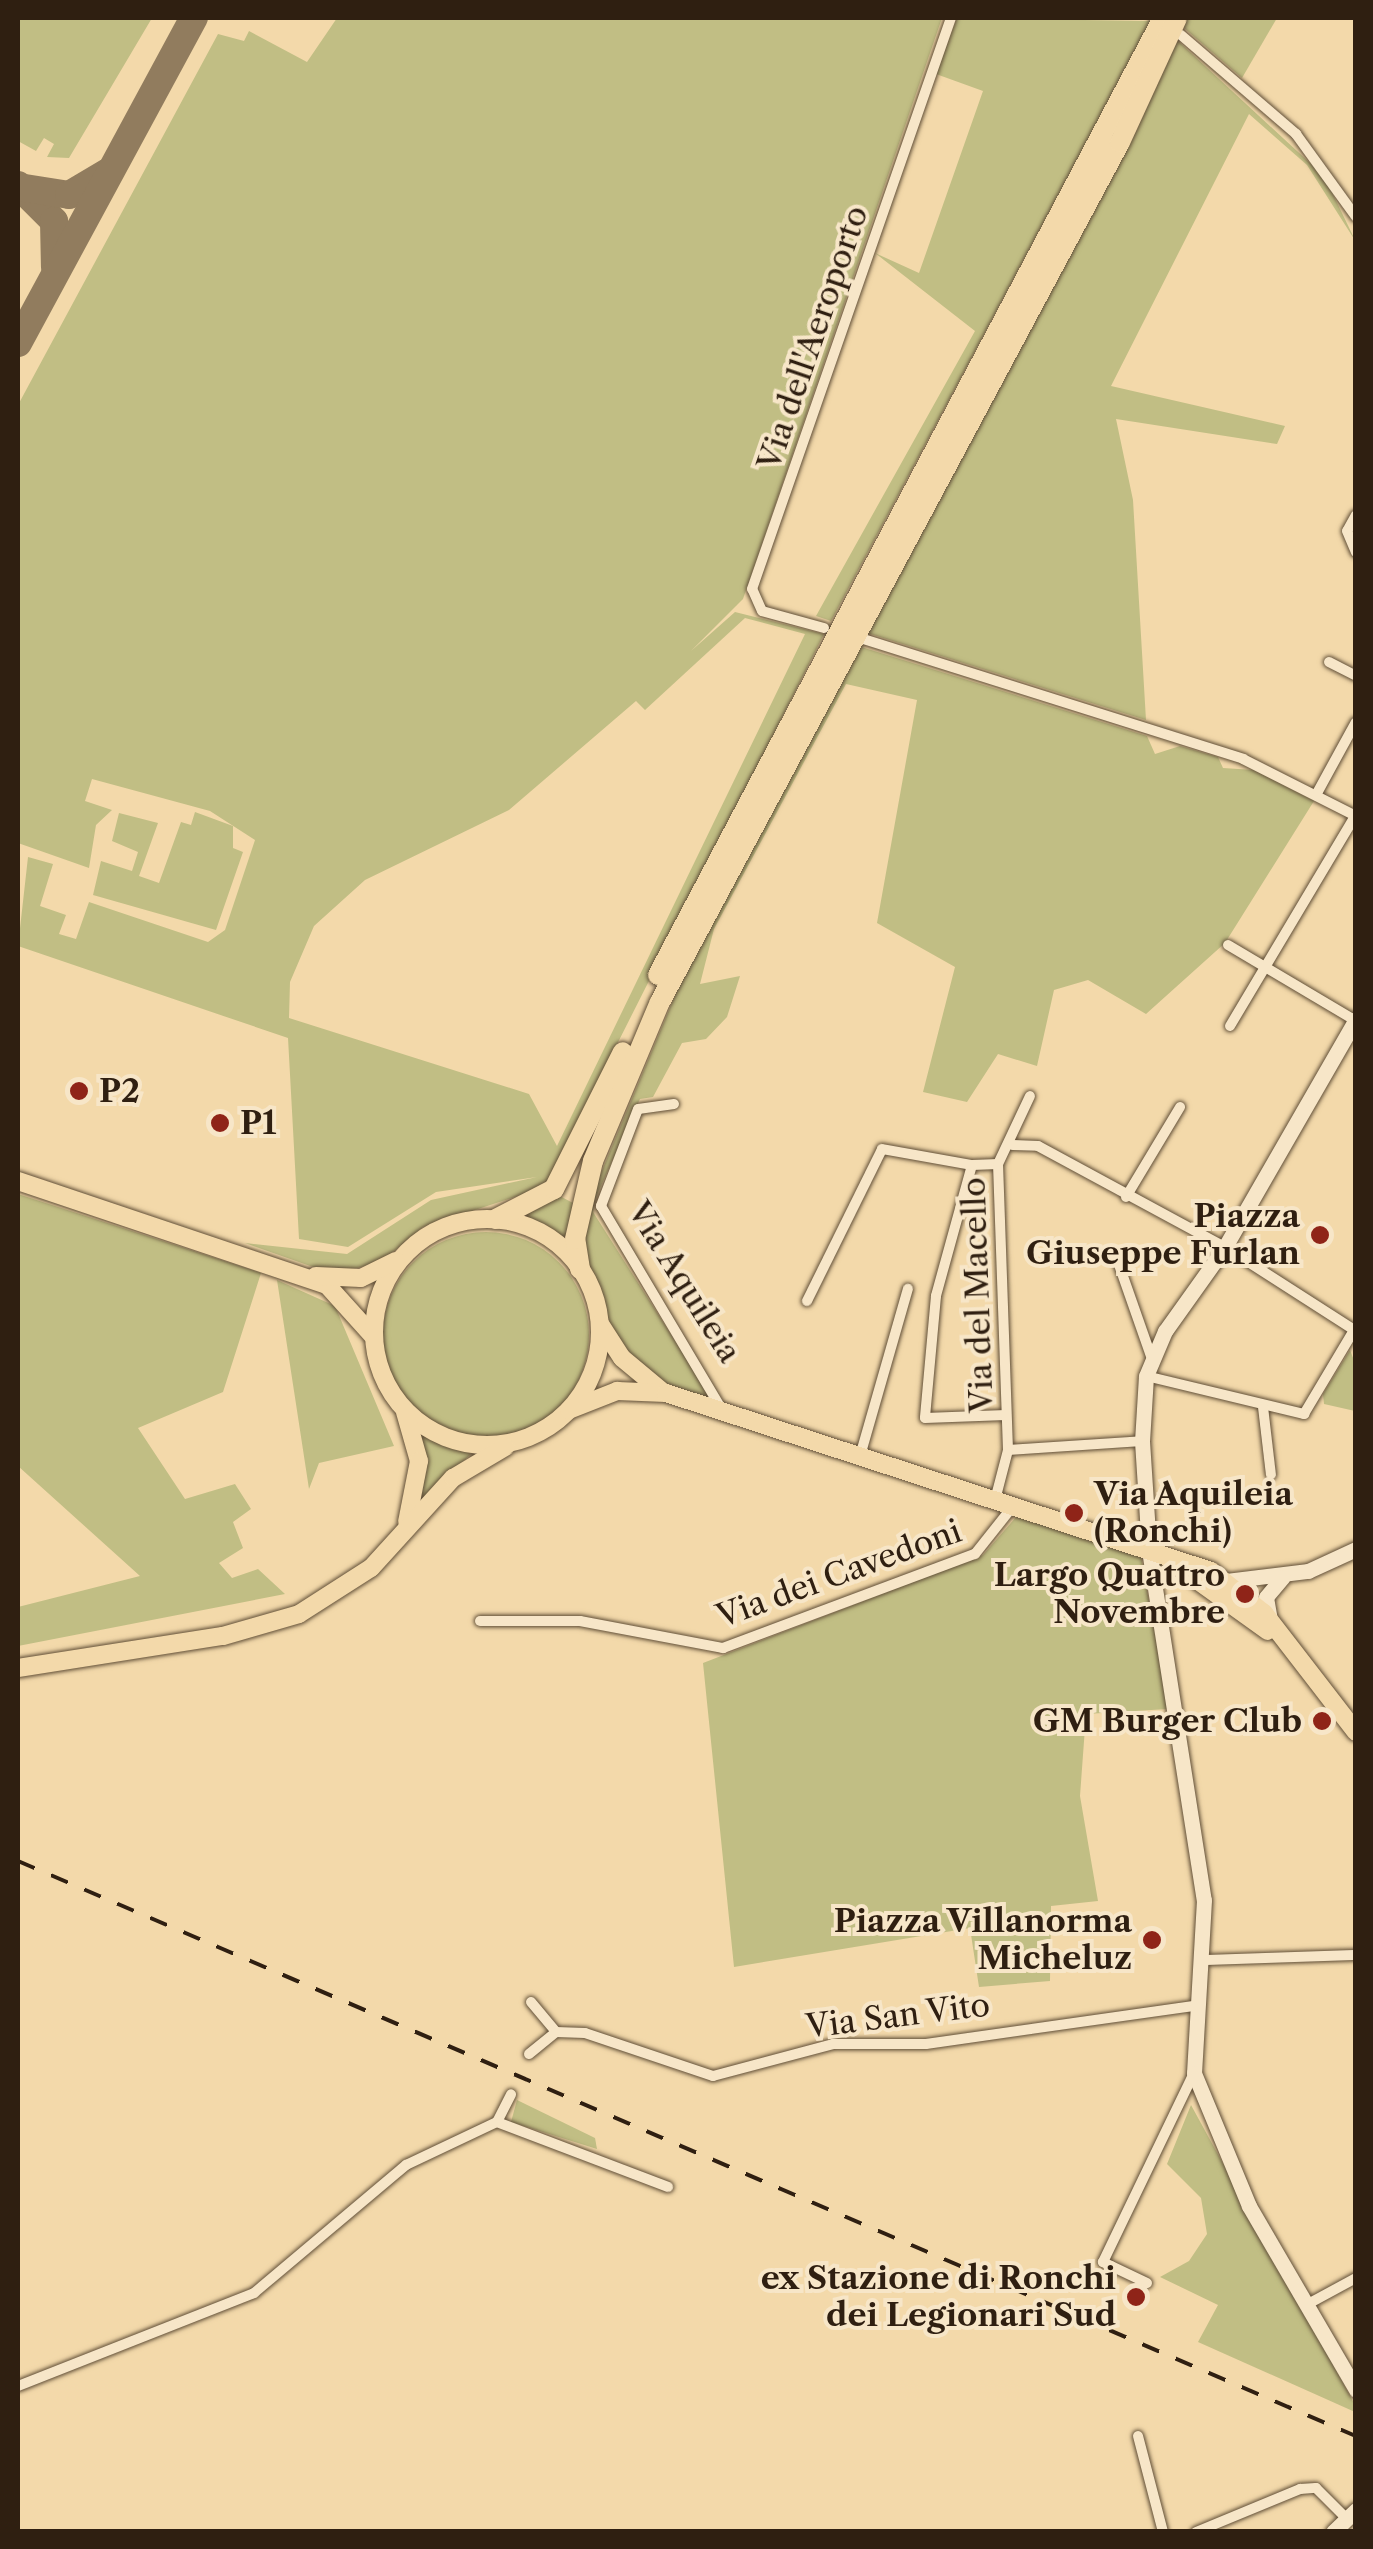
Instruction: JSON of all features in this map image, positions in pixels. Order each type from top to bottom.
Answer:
[{"type":"highway","points":[[496,1219],[537,1202],[567,1170],[780,732],[1072,203],[1163,18]]},
{"type":"highway","points":[[580,1269],[576,1228],[593,1161],[660,1002],[1179,26]]},
{"type":"main road","points":[[18,1181],[286,1269],[347,1300],[373,1336]]},
{"type":"main road","points":[[18,1668],[263,1628],[330,1598],[399,1538],[465,1468],[570,1410],[594,1368],[600,1324],[580,1269],[539,1232],[496,1219],[432,1232],[399,1260],[361,1278],[286,1269]]},
{"type":"main road","points":[[399,1260],[381,1290],[373,1336],[382,1377],[405,1411],[419,1460],[399,1538]]},
{"type":"main road","name":"Via Aquileia","points":[[600,1324],[622,1358],[666,1393]]},
{"type":"main road","name":"Via Aquileia","points":[[570,1410],[617,1391],[666,1393],[1149,1550]]},
{"type":"main road","points":[[405,1411],[449,1439],[515,1442]]},
{"type":"main road","points":[[1149,1550],[1177,1566],[1318,1676]]},
{"type":"main road","points":[[1149,1550],[1230,1582],[1270,1620],[1318,1676],[1356,1732]]},
{"type":"street","name":"Via dell'Aeroporto","points":[[824,628],[762,611],[752,589],[951,18]]},
{"type":"street","points":[[1179,26],[1296,134],[1356,217]]},
{"type":"street","points":[[1356,515],[1347,531],[1356,552]]},
{"type":"street","points":[[857,637],[1243,758],[1355,816],[1230,1026]]},
{"type":"street","points":[[1329,662],[1356,676]]},
{"type":"street","points":[[1316,796],[1356,722]]},
{"type":"street","points":[[1228,945],[1355,1020],[1225,1246],[1152,1358],[1146,1376],[1142,1441],[1149,1550],[1196,1808],[1204,1960],[1194,2006],[1194,2073],[1249,2206],[1356,2390]]},
{"type":"street","name":"Via del Macello","points":[[1004,1503],[1008,1450],[998,1164],[1014,1145],[1030,1096]]},
{"type":"street","name":"Via Aquileia","points":[[674,1104],[638,1109],[602,1206],[722,1410]]},
{"type":"street","points":[[1126,1197],[1180,1106]]},
{"type":"street","points":[[1014,1145],[1038,1146],[1126,1197],[1225,1246],[1355,1331],[1308,1412],[1263,1407],[1146,1376]]},
{"type":"street","points":[[808,1301],[882,1150],[972,1165],[998,1164]]},
{"type":"street","points":[[972,1165],[936,1296],[925,1418],[1006,1415]]},
{"type":"street","points":[[1117,1259],[1152,1358]]},
{"type":"street","points":[[860,1456],[908,1289]]},
{"type":"street","points":[[1263,1407],[1272,1474]]},
{"type":"street","points":[[1008,1450],[1142,1441]]},
{"type":"street","name":"Via dei Cavedoni","points":[[480,1620],[580,1622],[724,1648],[974,1554],[1004,1503]]},
{"type":"street","points":[[1177,1566],[1230,1582],[1284,1576],[1356,1549]]},
{"type":"street","points":[[1270,1620],[1266,1597],[1284,1576]]},
{"type":"street","points":[[1204,1960],[1356,1955]]},
{"type":"street","points":[[529,2054],[556,2032],[532,2002]]},
{"type":"street","name":"Via San Vito","points":[[556,2032],[713,2076],[832,2044],[926,2044],[1194,2006]]},
{"type":"street","points":[[1147,2284],[1104,2262],[1194,2073]]},
{"type":"street","points":[[18,2386],[254,2293],[406,2165],[497,2122],[511,2094]]},
{"type":"street","points":[[497,2122],[668,2188]]},
{"type":"street","points":[[1308,2304],[1356,2278]]},
{"type":"street","points":[[1138,2436],[1163,2532]]},
{"type":"street","points":[[1196,2532],[1300,2488],[1316,2488],[1350,2513],[1333,2532]]},
{"type":"shaded area","points":[[18,18],[152,18],[69,158],[47,157],[54,144],[44,138],[36,151],[18,141]]},
{"type":"shaded area","points":[[337,18],[942,18],[743,599],[691,651],[735,612],[824,634],[545,1187],[423,1227],[381,1262],[333,1274],[245,1243],[347,1254],[431,1200],[537,1177],[436,1192],[348,1247],[299,1239],[288,1038],[18,946],[28,857],[53,864],[40,906],[66,915],[59,934],[76,939],[89,902],[208,942],[225,930],[255,840],[210,811],[92,779],[85,801],[112,810],[96,825],[89,868],[18,843],[18,405],[218,34],[244,41],[249,31],[307,62]],"holes":[[[745,618],[805,634],[557,1146],[529,1094],[289,1018],[290,982],[314,926],[365,880],[509,810],[636,701],[645,710]]]},
{"type":"shaded area","points":[[957,18],[1151,21],[831,621],[816,616],[975,331],[875,253],[919,273],[983,91],[936,74]]},
{"type":"shaded area","points":[[1187,18],[1277,18],[1242,78],[1183,27]]},
{"type":"shaded area","points":[[1177,40],[1324,176],[1356,242],[1307,165],[1249,114],[1111,386],[1285,426],[1277,444],[1116,419],[1133,500],[1146,720],[861,631]]},
{"type":"shaded area","points":[[855,645],[1147,736],[1155,754],[1180,746],[1218,757],[1223,768],[1254,770],[1314,801],[1225,943],[1146,1014],[1088,980],[1054,990],[1037,1066],[998,1054],[967,1102],[923,1092],[955,967],[877,923],[917,700],[846,684],[714,929],[700,984],[740,976],[727,1017],[706,1039],[682,1043],[653,1097],[640,1099],[593,1212],[712,1399],[660,1382],[618,1344],[583,1251],[586,1209],[679,986]]},
{"type":"shaded area","points":[[195,812],[233,826],[233,848],[243,852],[216,930],[93,895],[101,861],[132,871],[138,852],[112,841],[119,813],[158,823],[139,876],[159,883],[181,822],[191,825]]},
{"type":"shaded area","points":[[554,1193],[573,1203],[568,1248],[514,1219]]},
{"type":"shaded area","points":[[18,1194],[261,1273],[223,1392],[138,1428],[185,1499],[235,1484],[251,1509],[233,1522],[243,1548],[219,1563],[232,1578],[258,1569],[285,1594],[18,1646],[18,1607],[140,1576],[18,1466]]},
{"type":"shaded area","points":[[486,1232],[525,1240],[559,1262],[581,1296],[589,1335],[581,1374],[559,1408],[525,1430],[486,1438],[447,1430],[413,1408],[391,1374],[383,1335],[391,1296],[413,1262],[447,1240]]},
{"type":"shaded area","points":[[277,1280],[335,1306],[394,1446],[319,1463],[309,1489]]},
{"type":"shaded area","points":[[1350,1350],[1355,1363],[1355,1411],[1324,1404],[1323,1394]]},
{"type":"shaded area","points":[[420,1433],[471,1454],[421,1501],[425,1468]]},
{"type":"shaded area","points":[[1017,1516],[1141,1556],[1168,1709],[1086,1714],[1080,1796],[1098,1901],[1051,1906],[1050,1981],[979,1987],[970,1928],[734,1967],[703,1663],[983,1555]]},
{"type":"shaded area","points":[[517,2100],[595,2138],[597,2149],[511,2122]]},
{"type":"shaded area","points":[[1191,2105],[1355,2405],[1355,2412],[1198,2342],[1218,2305],[1160,2277],[1189,2261],[1207,2234],[1201,2198],[1167,2164]]},
{"type":"taxiway","points":[[18,343],[194,18]]},
{"type":"taxiway","points":[[25,188],[69,195],[108,172]]},
{"type":"taxiway","points":[[18,185],[54,221],[55,267]]},
{"type":"railway","points":[[18,1861],[1356,2436]]},
{"type":"place","name":"P2","points":[[79,1091]]},
{"type":"place","name":"P1","points":[[220,1123]]},
{"type":"place","name":"Piazza Giuseppe Furlan","points":[[1320,1235]]},
{"type":"place","name":"Via Aquileia (Ronchi)","points":[[1074,1513]]},
{"type":"place","name":"Largo Quattro Novembre","points":[[1245,1594]]},
{"type":"place","name":"GM Burger Club","points":[[1322,1721]]},
{"type":"place","name":"Piazza Villanorma Micheluz","points":[[1152,1940]]},
{"type":"place","name":"ex Stazione di Ronchi dei Legionari Sud","points":[[1136,2297]]}]
